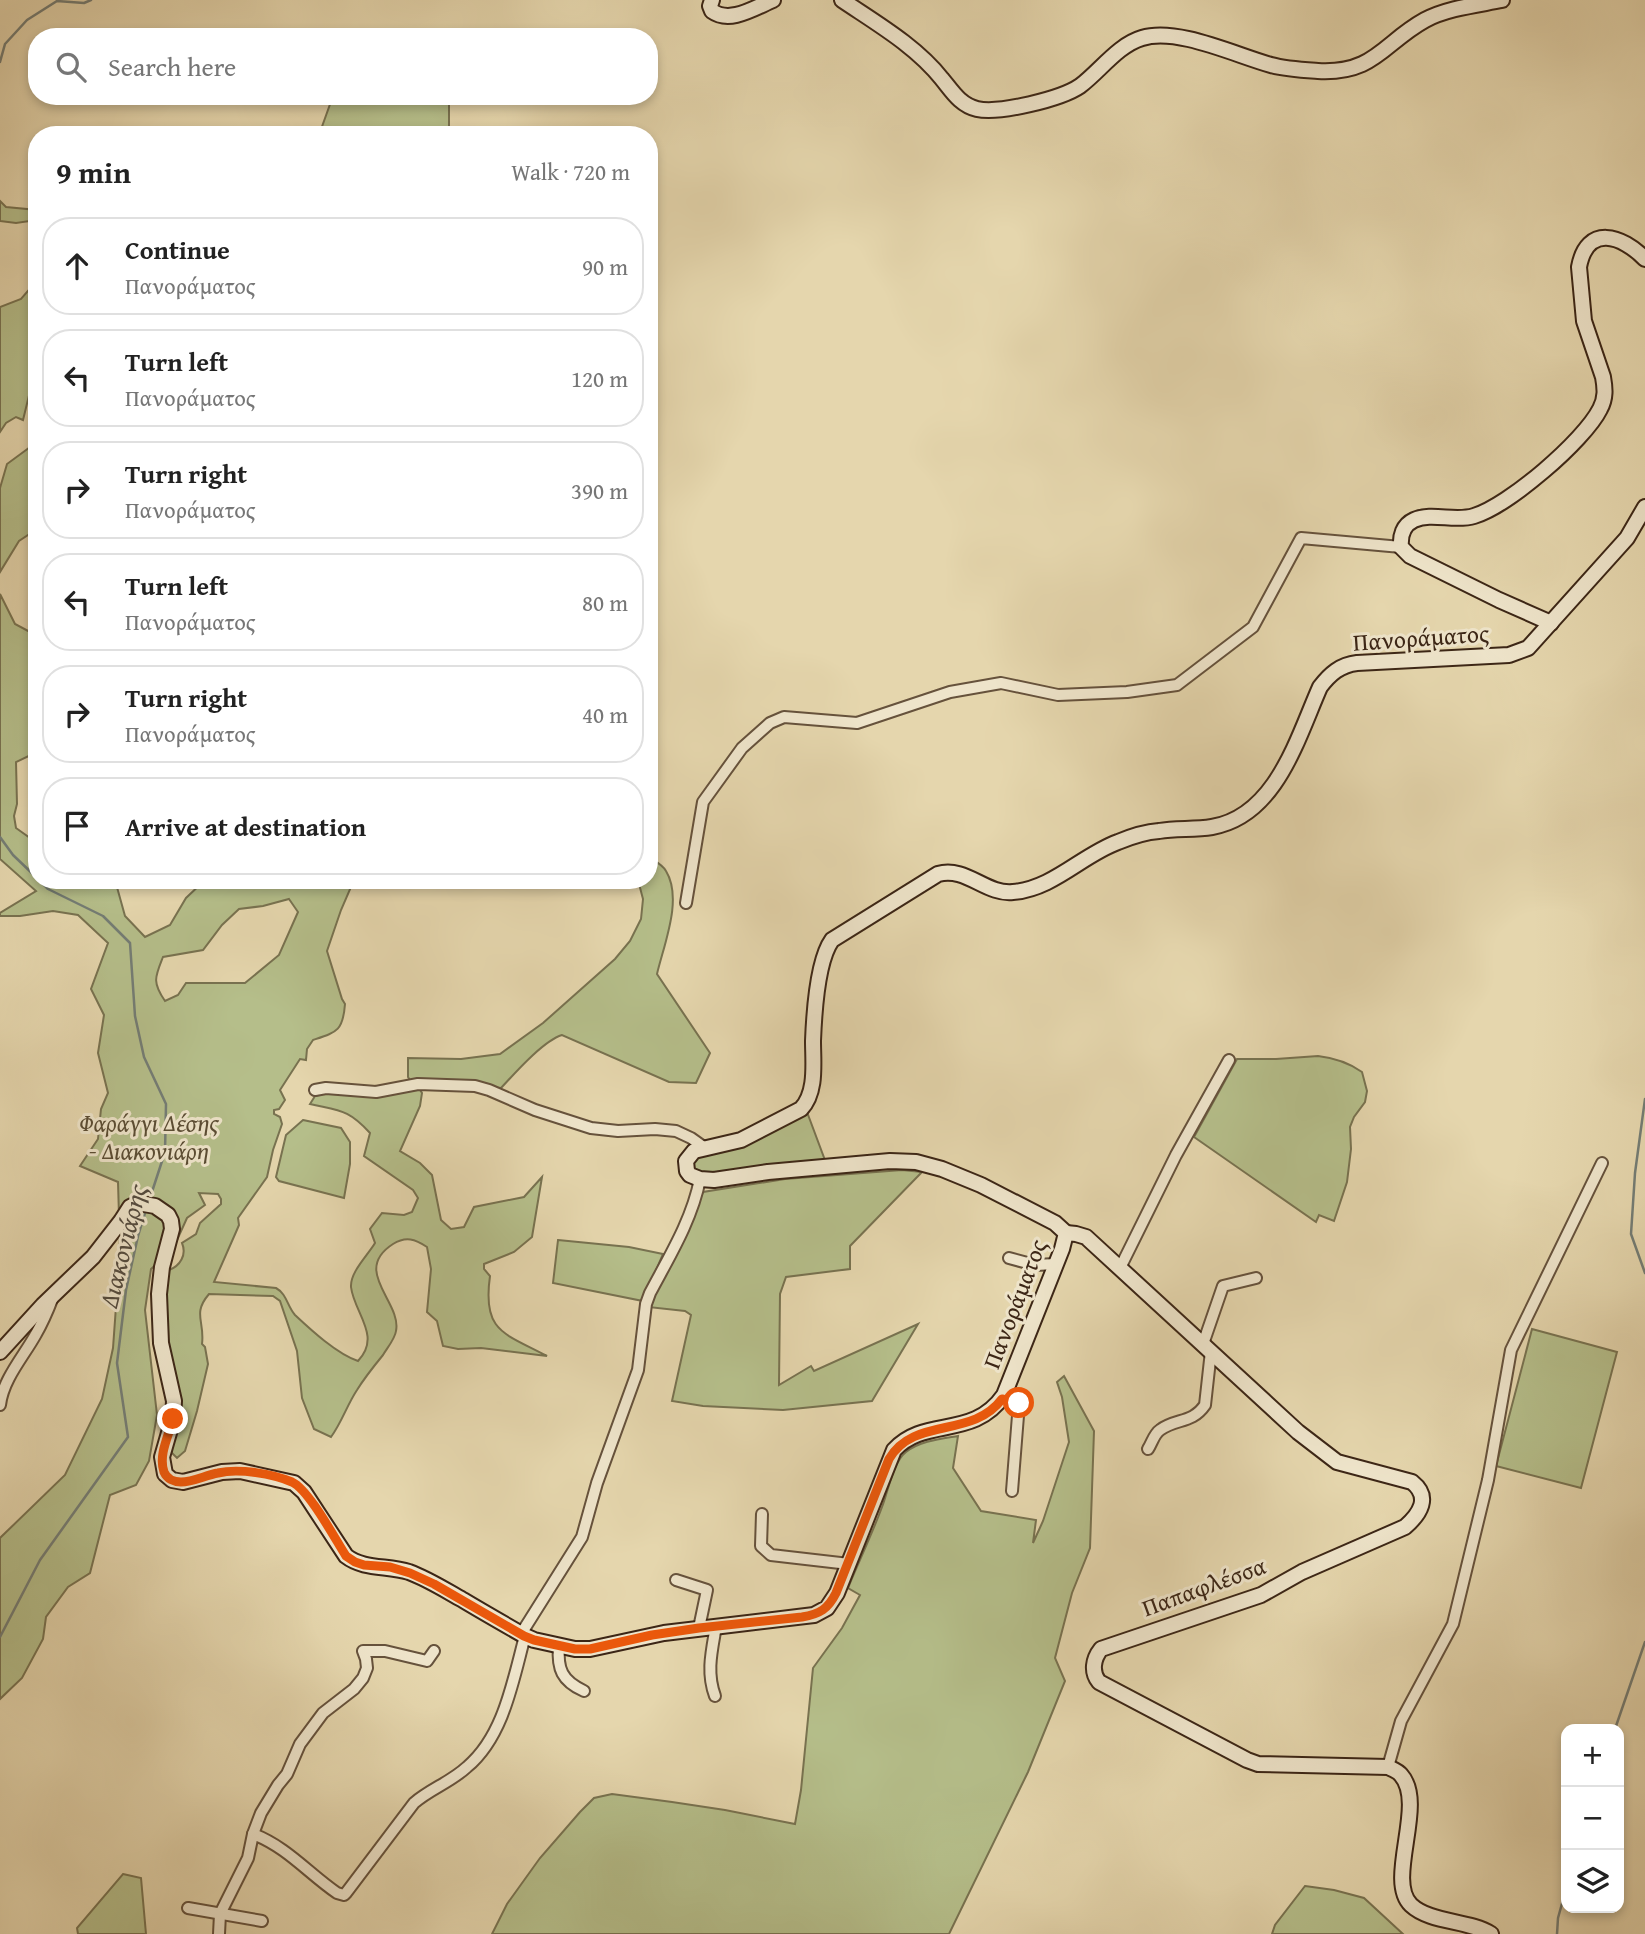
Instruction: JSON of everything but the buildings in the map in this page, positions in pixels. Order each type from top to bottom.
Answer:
[{"type":"main road","points":[[712,0],[712,11],[725,16],[740,14],[773,0]]},
{"type":"main road","points":[[842,0],[928,63],[953,94],[964,103],[977,109],[993,110],[1022,106],[1078,88],[1123,48],[1140,38],[1156,35],[1184,37],[1274,66],[1320,71],[1341,69],[1363,65],[1426,20],[1459,9],[1502,0]]},
{"type":"main road","points":[[1645,259],[1622,241],[1604,237],[1589,245],[1581,258],[1579,267],[1584,321],[1605,386],[1601,408],[1586,431],[1559,458],[1520,489],[1477,515],[1464,518],[1425,517],[1409,523],[1401,535],[1401,547],[1406,554],[1551,623],[1627,538],[1645,507]]},
{"type":"main road","name":"Πανοράματος","points":[[705,1148],[741,1140],[801,1109],[807,1102],[812,1080],[814,1030],[826,948],[832,940],[910,891],[944,872],[968,877],[1006,893],[1032,889],[1115,843],[1156,831],[1211,827],[1226,823],[1250,810],[1271,790],[1285,767],[1320,687],[1337,669],[1346,664],[1357,663],[1509,655],[1528,648],[1551,623]]},
{"type":"main road","points":[[700,1180],[687,1171],[686,1161],[694,1151],[705,1148]]},
{"type":"main road","name":"Πανοράματος","points":[[0,1352],[93,1257],[130,1207],[138,1203],[149,1205],[168,1215],[172,1229],[162,1267],[159,1294],[161,1343],[174,1401],[173,1419],[162,1457],[167,1477],[183,1482],[222,1472],[240,1471],[294,1483],[304,1492],[346,1556],[355,1562],[410,1573],[523,1635],[559,1646],[590,1649],[652,1635],[820,1613],[831,1603],[889,1459],[898,1446],[918,1434],[978,1420],[990,1413],[1002,1399],[1066,1233],[1055,1223],[981,1185],[916,1162],[890,1161],[700,1180]]},
{"type":"main road","name":"Παπαφλέσσα","points":[[1066,1233],[1086,1237],[1298,1432],[1330,1458],[1412,1482],[1422,1493],[1420,1510],[1405,1527],[1347,1550],[1261,1595],[1101,1649],[1094,1662],[1095,1677],[1099,1682],[1258,1764],[1388,1767]]},
{"type":"main road","points":[[1388,1767],[1403,1776],[1410,1799],[1402,1878],[1406,1899],[1412,1907],[1424,1913],[1491,1934]]},
{"type":"street","points":[[686,903],[703,802],[742,748],[770,723],[784,717],[857,723],[950,692],[1001,683],[1058,695],[1127,692],[1177,685],[1253,627],[1301,538],[1401,547]]},
{"type":"street","points":[[1120,1268],[1229,1060]]},
{"type":"street","points":[[315,1090],[326,1088],[376,1092],[418,1084],[475,1086],[496,1092],[535,1110],[591,1128],[676,1131],[705,1148]]},
{"type":"street","points":[[1388,1767],[1401,1721],[1452,1624],[1488,1480],[1511,1350],[1602,1163]]},
{"type":"street","points":[[253,1834],[282,1848],[326,1885],[344,1895],[414,1803],[449,1782],[469,1766],[483,1749],[503,1710],[523,1635],[582,1537],[597,1482],[638,1370],[646,1304],[686,1222],[700,1180]]},
{"type":"street","points":[[1009,1258],[1035,1265],[1056,1264]]},
{"type":"street","points":[[1148,1449],[1161,1429],[1193,1418],[1205,1405],[1207,1348],[1223,1286],[1255,1278]]},
{"type":"street","points":[[0,1405],[8,1382],[37,1332],[54,1295]]},
{"type":"street","points":[[1002,1399],[1019,1403],[1013,1490]]},
{"type":"street","points":[[762,1514],[761,1546],[771,1555],[849,1563]]},
{"type":"street","points":[[676,1580],[707,1590],[699,1628]]},
{"type":"street","points":[[715,1696],[709,1669],[716,1626]]},
{"type":"street","points":[[559,1646],[557,1660],[561,1672],[572,1685],[584,1691]]},
{"type":"street","points":[[219,1934],[220,1914],[248,1858],[261,1813],[287,1774],[300,1744],[323,1713],[354,1689],[363,1678],[367,1668],[363,1651],[385,1651],[427,1661],[434,1651]]},
{"type":"street","points":[[188,1908],[262,1921]]},
{"type":"green space","points":[[330,105],[449,105],[449,126],[322,126]]},
{"type":"green space","points":[[0,201],[6,207],[28,209],[28,221],[0,221]]},
{"type":"green space","points":[[28,291],[28,399],[23,420],[16,417],[6,423],[0,432],[0,307],[21,299]]},
{"type":"green space","points":[[28,449],[28,535],[19,541],[0,572],[0,488],[7,464]]},
{"type":"green space","points":[[0,594],[15,624],[28,631],[28,756],[16,762],[17,804],[14,816],[16,828],[28,837],[28,884],[0,859]]},
{"type":"green space","points":[[658,862],[665,869],[671,882],[673,895],[670,922],[657,974],[710,1053],[696,1083],[669,1082],[562,1035],[538,1050],[501,1088],[411,1082],[408,1077],[408,1058],[461,1059],[500,1054],[543,1023],[615,959],[630,941],[641,919],[643,899],[640,889],[658,889]]},
{"type":"green space","name":"Φαράγγι Δέσης - Διακονιάρη","points":[[34,889],[118,889],[125,916],[145,937],[170,925],[186,898],[196,889],[350,889],[327,951],[345,1004],[343,1020],[333,1032],[313,1040],[307,1049],[306,1060],[300,1059],[280,1090],[285,1100],[279,1109],[274,1110],[274,1114],[280,1117],[282,1124],[267,1177],[238,1218],[239,1225],[214,1282],[276,1288],[282,1293],[292,1312],[309,1328],[333,1347],[358,1361],[365,1352],[367,1333],[353,1297],[351,1281],[375,1243],[370,1229],[382,1213],[404,1215],[412,1212],[418,1198],[413,1190],[364,1156],[370,1133],[356,1119],[343,1112],[310,1104],[315,1096],[326,1093],[419,1088],[422,1093],[420,1106],[400,1151],[420,1163],[432,1175],[441,1220],[451,1229],[464,1227],[474,1207],[524,1197],[542,1177],[532,1237],[514,1252],[484,1264],[484,1269],[490,1276],[488,1295],[493,1320],[508,1335],[547,1356],[443,1346],[437,1321],[427,1312],[431,1269],[427,1247],[414,1240],[402,1240],[381,1254],[377,1265],[377,1276],[396,1320],[393,1340],[357,1390],[331,1437],[314,1429],[302,1398],[297,1351],[280,1301],[273,1296],[209,1294],[200,1313],[202,1344],[208,1364],[185,1451],[177,1458],[172,1453],[171,1445],[163,1339],[164,1277],[182,1260],[182,1243],[196,1234],[200,1223],[221,1204],[218,1194],[199,1193],[205,1205],[187,1218],[173,1249],[151,1269],[145,1310],[157,1415],[149,1461],[136,1485],[110,1495],[90,1573],[68,1587],[46,1617],[43,1639],[22,1678],[0,1699],[0,1538],[65,1475],[102,1399],[113,1348],[120,1251],[118,1182],[80,1166],[98,1139],[101,1109],[108,1093],[98,1053],[104,1015],[91,989],[108,943],[78,915],[53,911],[0,916],[0,913],[36,891]],"holes":[[[289,899],[298,912],[279,955],[245,983],[186,983],[178,995],[165,1001],[158,989],[156,979],[163,957],[203,950],[222,925],[239,909]]]},
{"type":"green space","points":[[1318,1056],[1341,1061],[1362,1072],[1367,1091],[1365,1102],[1350,1127],[1351,1149],[1347,1182],[1334,1221],[1319,1215],[1316,1222],[1194,1137],[1237,1059]]},
{"type":"green space","points":[[807,1112],[826,1163],[725,1175],[695,1175],[691,1159]]},
{"type":"green space","points":[[303,1120],[341,1128],[350,1142],[350,1164],[344,1198],[279,1181],[276,1177],[286,1135]]},
{"type":"green space","points":[[902,1170],[922,1172],[850,1246],[850,1269],[786,1277],[780,1294],[779,1385],[811,1366],[814,1371],[918,1324],[872,1401],[783,1410],[703,1406],[672,1401],[691,1315],[685,1311],[648,1307],[703,1192],[785,1179]]},
{"type":"green space","points":[[558,1240],[629,1247],[663,1254],[643,1301],[553,1283]]},
{"type":"green space","points":[[1532,1329],[1617,1352],[1581,1488],[1496,1466]]},
{"type":"green space","points":[[1064,1376],[1094,1431],[1090,1548],[1072,1593],[1055,1658],[1065,1681],[1028,1772],[949,1934],[492,1934],[507,1904],[540,1858],[594,1798],[612,1794],[725,1810],[795,1824],[813,1668],[842,1628],[860,1595],[848,1588],[901,1457],[918,1445],[958,1436],[953,1468],[981,1511],[1036,1520],[1033,1543],[1069,1442],[1057,1382]]},
{"type":"green space","points":[[123,1874],[141,1878],[146,1934],[78,1934],[77,1928]]},
{"type":"green space","points":[[1305,1886],[1364,1898],[1403,1934],[1272,1934],[1275,1925]]},
{"type":"waterway","name":"Διακονιάρης","points":[[0,62],[5,44],[27,20],[57,1],[84,3],[91,0]]},
{"type":"waterway","name":"Διακονιάρης","points":[[0,837],[28,869]]},
{"type":"waterway","name":"Διακονιάρης","points":[[48,889],[103,916],[130,943],[135,1016],[144,1057],[166,1104],[165,1152],[149,1201]]},
{"type":"waterway","points":[[1645,1099],[1635,1173],[1631,1234],[1645,1273]]},
{"type":"waterway","name":"Διακονιάρης","points":[[0,1637],[40,1560],[128,1437],[117,1363],[126,1290],[146,1210]]},
{"type":"waterway","points":[[1617,1724],[1645,1642]]},
{"type":"waterway","points":[[1557,1934],[1561,1907]]},
{"type":"route","points":[[173,1419],[162,1457],[164,1472],[172,1480],[183,1482],[234,1470],[294,1483],[304,1492],[346,1556],[355,1562],[410,1573],[524,1636],[583,1650],[652,1635],[802,1617],[824,1610],[836,1593],[894,1450],[905,1440],[918,1434],[978,1420],[990,1413],[1002,1399],[1019,1403]]}]
